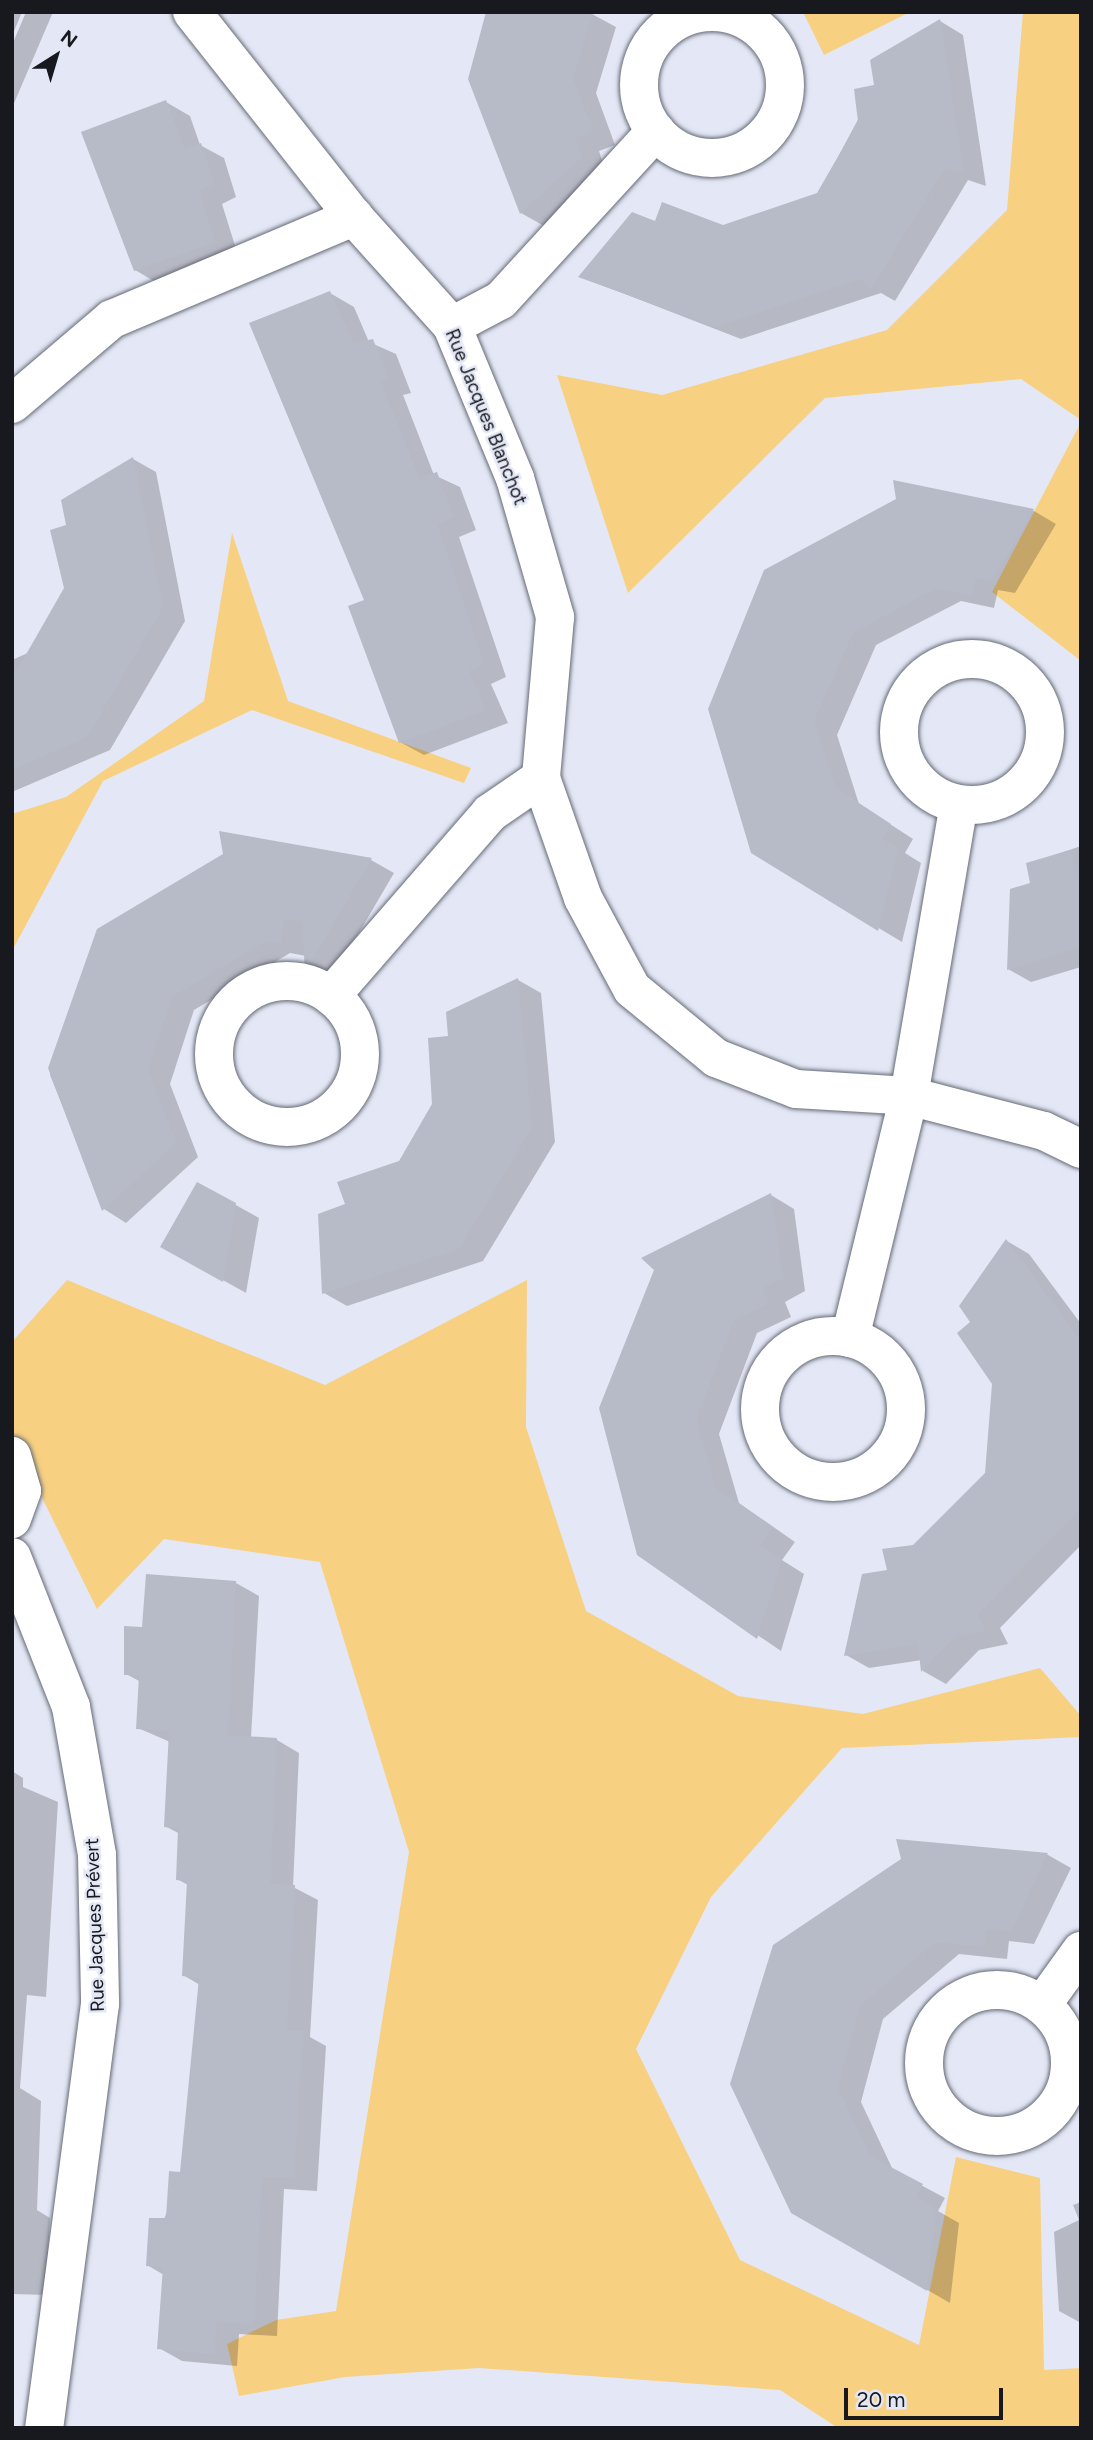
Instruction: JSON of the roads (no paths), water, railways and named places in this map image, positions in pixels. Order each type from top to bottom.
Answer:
[{"type":"street","name":"Rue Jacques Blanchot","points":[[192,12],[354,217],[452,327],[514,478],[555,617],[541,778],[583,898],[632,989],[716,1058],[796,1089],[909,1096],[1044,1131],[1081,1149]]},
{"type":"street","points":[[452,327],[501,300],[656,131]]},
{"type":"street","points":[[12,404],[112,319],[354,217]]},
{"type":"street","points":[[331,996],[491,813],[541,778]]},
{"type":"street","points":[[850,1338],[909,1096],[959,805]]},
{"type":"street","points":[[12,1456],[22,1491],[12,1520]]},
{"type":"street","name":"Rue Jacques Prévert","points":[[12,1558],[71,1707],[97,1855],[100,2004],[44,2428]]},
{"type":"street","points":[[1042,2005],[1081,1951]]}]
